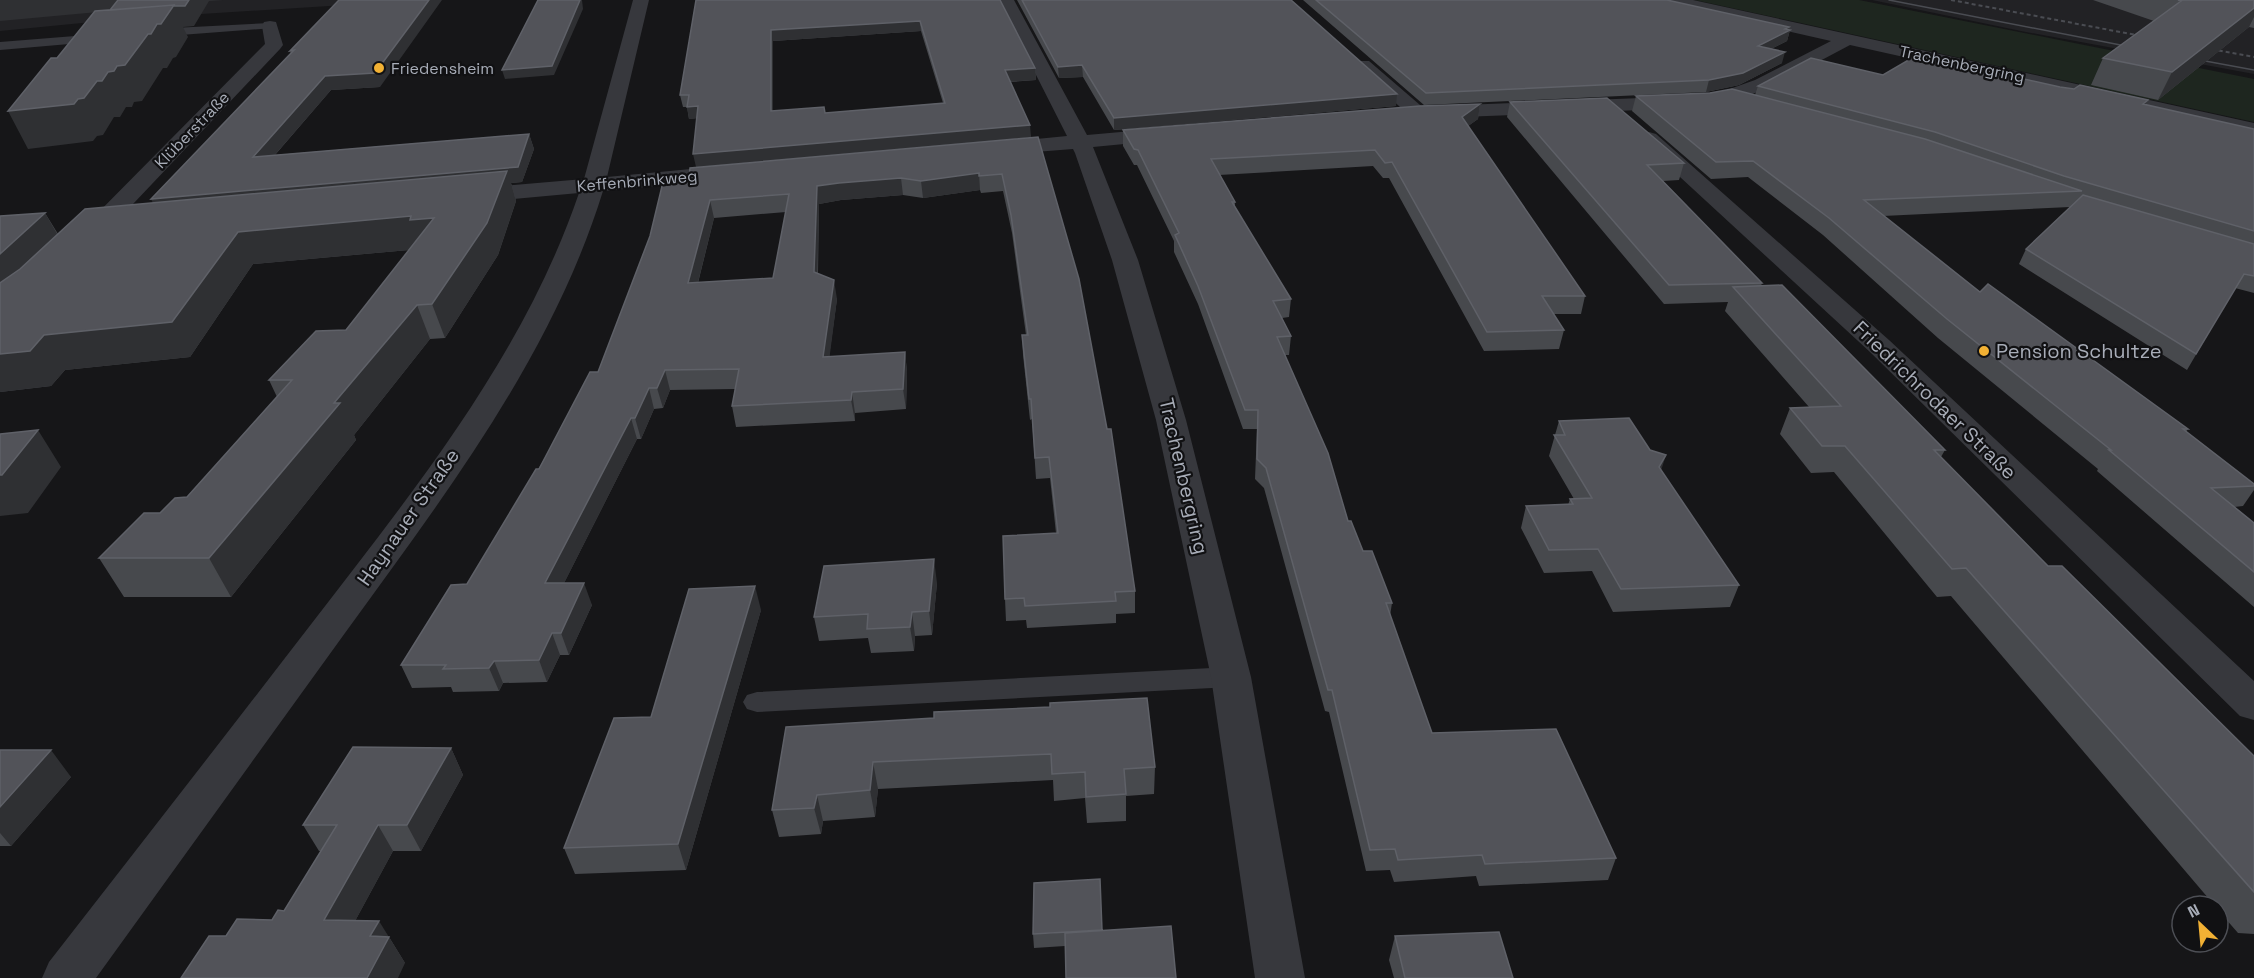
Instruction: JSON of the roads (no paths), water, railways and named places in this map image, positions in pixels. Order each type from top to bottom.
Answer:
[{"type":"street","name":"Haynauer Straße","points":[[67,978],[409,520],[486,405],[539,316],[560,273],[594,185],[641,0]]},
{"type":"street","name":"Trachenbergring","points":[[1006,0],[1080,142],[1125,260],[1151,344],[1232,677],[1280,978]]},
{"type":"street","name":"Trachenbergring","points":[[1671,0],[2254,129]]},
{"type":"street","name":"Klüberstraße","points":[[95,230],[274,45],[270,26]]},
{"type":"street","points":[[1396,115],[1668,103],[1727,97],[1762,84],[1848,39]]},
{"type":"street","points":[[1351,54],[1418,113]]},
{"type":"street","name":"Friedrichrodaer Straße","points":[[1608,104],[1720,199],[1811,283],[2254,705]]},
{"type":"street","points":[[978,151],[1189,132]]},
{"type":"street","name":"Keffenbrinkweg","points":[[451,198],[749,171]]},
{"type":"street","points":[[69,256],[95,230],[126,227]]},
{"type":"lane","points":[[137,35],[270,26]]},
{"type":"lane","points":[[0,46],[114,36]]},
{"type":"lane","points":[[1727,97],[1754,104]]},
{"type":"lane","points":[[758,702],[1232,677]]},
{"type":"tram line","points":[[1889,0],[2136,48]]},
{"type":"tram line","points":[[2189,58],[2254,70]]},
{"type":"railway","points":[[1951,0],[2152,38]]},
{"type":"railway","points":[[2205,48],[2254,57]]},
{"type":"place","name":"Friedensheim","points":[[379,68]]},
{"type":"place","name":"Pension Schultze","points":[[1984,351]]}]
